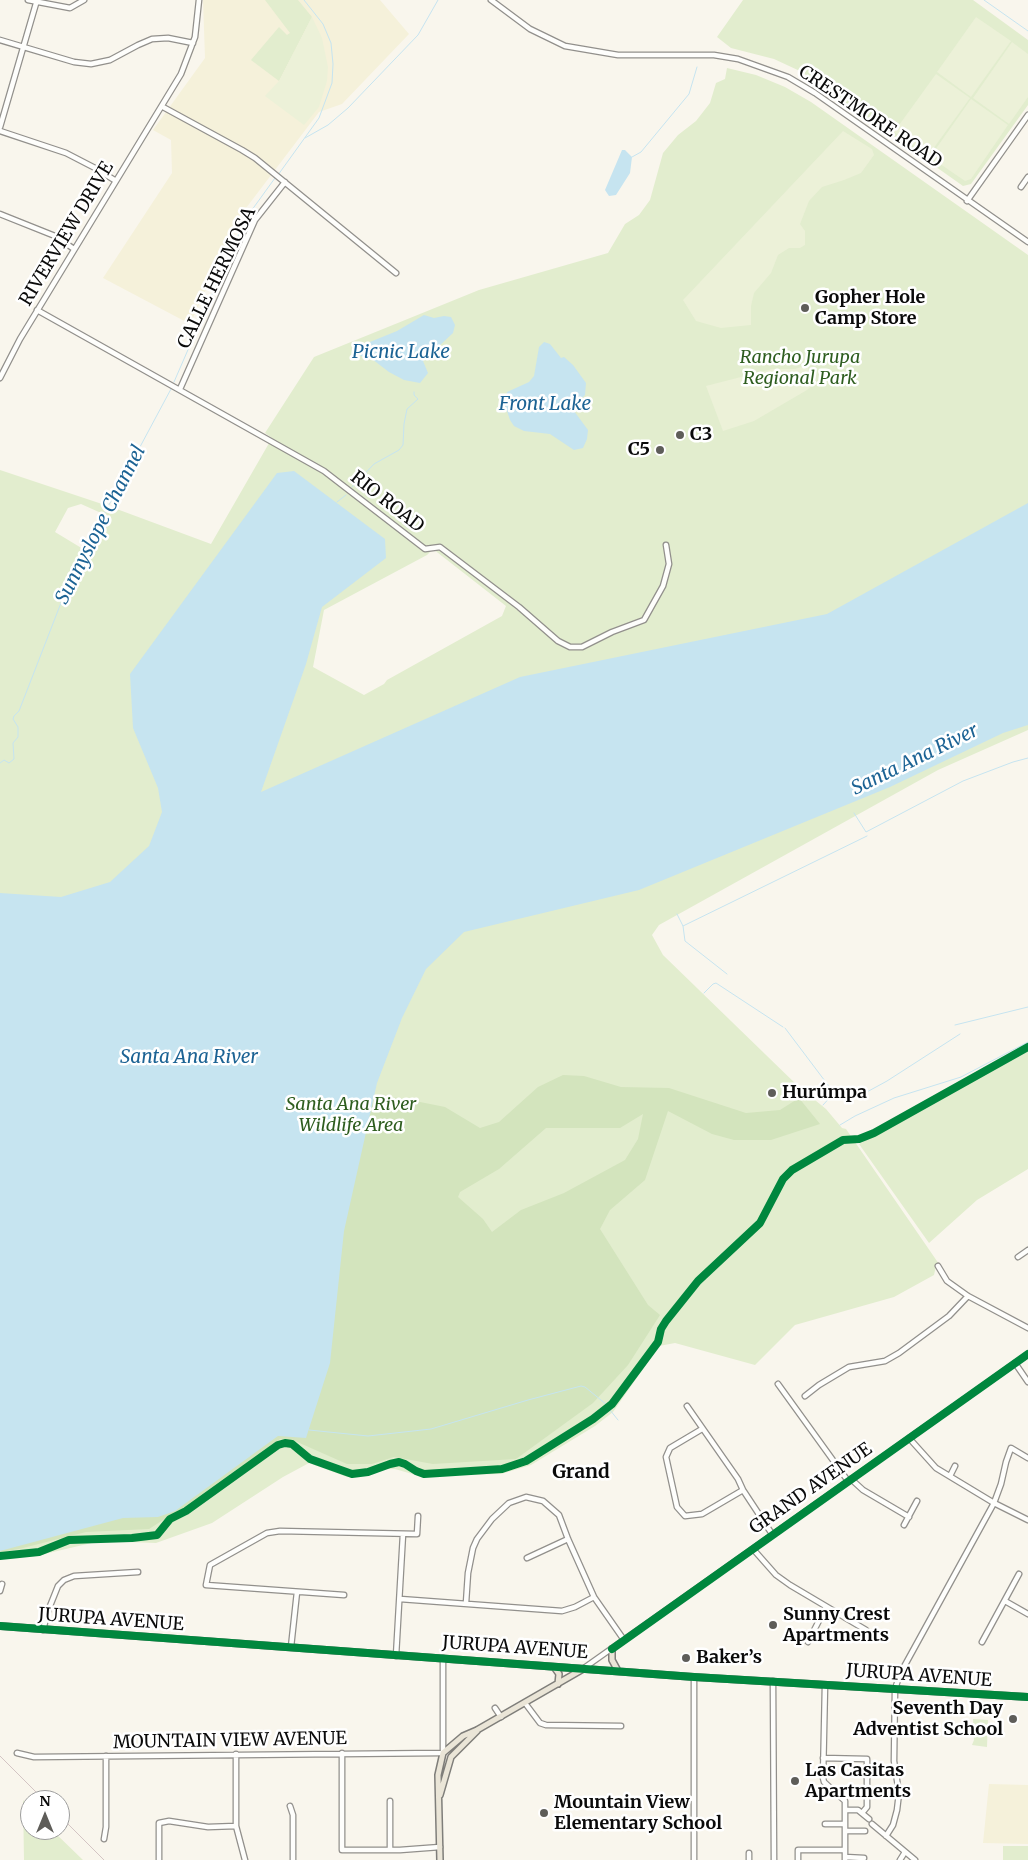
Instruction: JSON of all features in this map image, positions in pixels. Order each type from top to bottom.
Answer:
[{"type":"main road","name":"JURUPA AVENUE","points":[[0,1626],[694,1677],[1028,1697]]},
{"type":"main road","points":[[612,1649],[612,1660],[618,1671]]},
{"type":"main road","points":[[554,1666],[558,1674],[558,1684]]},
{"type":"main road","name":"GRAND AVENUE","points":[[443,1753],[459,1739],[501,1717],[584,1668]]},
{"type":"main road","name":"GRAND AVENUE","points":[[451,1757],[477,1730]]},
{"type":"main road","points":[[440,1860],[438,1775],[443,1753]]},
{"type":"main road","points":[[439,1795],[451,1757]]},
{"type":"street","points":[[28,0],[70,8],[84,0]]},
{"type":"street","name":"RIVERVIEW DRIVE","points":[[0,378],[37,310],[163,107],[181,74],[193,43],[198,21],[199,0]]},
{"type":"street","name":"CRESTMORE ROAD","points":[[491,0],[530,29],[565,46],[618,55],[714,55],[738,59],[788,77],[815,92],[967,201],[1028,242]]},
{"type":"street","points":[[37,1],[0,129],[73,157],[116,181]]},
{"type":"street","points":[[0,40],[74,62],[91,64],[110,60],[152,39],[168,38],[193,43]]},
{"type":"street","points":[[163,107],[242,150],[274,173],[396,273]]},
{"type":"street","points":[[967,201],[1028,115]]},
{"type":"street","points":[[1021,187],[1028,177]]},
{"type":"street","name":"CALLE HERMOSA","points":[[178,388],[255,220],[285,182]]},
{"type":"street","points":[[0,214],[55,236],[74,249]]},
{"type":"street","name":"RIO ROAD","points":[[37,310],[324,471],[425,549],[440,547],[519,607],[558,641],[570,647],[582,647],[612,632],[644,620],[663,586],[669,564],[666,545]]},
{"type":"street","points":[[1018,1257],[1028,1250]]},
{"type":"street","points":[[938,1266],[947,1280],[968,1296],[1028,1328]]},
{"type":"street","points":[[805,1396],[849,1367],[885,1361],[899,1353],[949,1316],[968,1296]]},
{"type":"street","name":"GRAND AVENUE","points":[[584,1668],[1028,1354]]},
{"type":"street","points":[[1015,1363],[1028,1382]]},
{"type":"street","points":[[778,1384],[849,1480],[909,1517]]},
{"type":"street","points":[[687,1406],[738,1479],[743,1490],[772,1534]]},
{"type":"street","points":[[702,1429],[670,1448],[666,1457],[677,1507],[685,1516],[702,1514],[743,1490]]},
{"type":"street","points":[[909,1438],[931,1463],[994,1502],[1028,1520]]},
{"type":"street","points":[[886,1836],[893,1824],[899,1793],[894,1761],[895,1689],[900,1674],[994,1502],[1001,1484],[1010,1448],[1028,1458]]},
{"type":"street","points":[[950,1476],[955,1466]]},
{"type":"street","points":[[466,1603],[468,1573],[473,1548],[477,1539],[492,1519],[509,1503],[526,1497],[543,1501],[559,1515],[568,1540],[594,1597],[624,1640]]},
{"type":"street","points":[[904,1526],[917,1501]]},
{"type":"street","points":[[344,1595],[206,1585],[210,1565],[267,1534],[280,1531],[417,1534],[418,1516]]},
{"type":"street","points":[[396,1656],[403,1534]]},
{"type":"street","points":[[527,1558],[568,1540]]},
{"type":"street","points":[[753,1549],[776,1575],[866,1630]]},
{"type":"street","points":[[44,1630],[48,1611],[58,1586],[64,1580],[74,1576],[138,1572]]},
{"type":"street","points":[[982,1642],[1019,1574]]},
{"type":"street","points":[[0,1591],[2,1584]]},
{"type":"street","points":[[291,1647],[297,1592]]},
{"type":"street","points":[[400,1599],[562,1610],[575,1607],[594,1597]]},
{"type":"street","points":[[1005,1601],[1028,1614]]},
{"type":"street","points":[[808,1642],[826,1607]]},
{"type":"street","points":[[443,1658],[443,1753],[451,1757]]},
{"type":"street","points":[[694,1677],[694,1860]]},
{"type":"street","points":[[774,1681],[774,1860]]},
{"type":"street","points":[[825,1685],[825,1724],[822,1738],[824,1782],[843,1798],[845,1802],[845,1859],[864,1858]]},
{"type":"street","points":[[525,1703],[540,1723],[546,1725],[621,1726]]},
{"type":"street","points":[[495,1708],[501,1717]]},
{"type":"street","name":"MOUNTAIN VIEW AVENUE","points":[[17,1753],[34,1757],[443,1753]]},
{"type":"street","points":[[342,1753],[342,1850],[440,1847]]},
{"type":"street","points":[[236,1754],[236,1826],[245,1860]]},
{"type":"street","points":[[104,1839],[106,1826],[106,1756]]},
{"type":"street","points":[[822,1758],[867,1759],[867,1807],[862,1813]]},
{"type":"street","points":[[390,1801],[390,1850]]},
{"type":"street","points":[[290,1806],[293,1815],[293,1860]]},
{"type":"street","points":[[845,1810],[858,1810],[869,1819]]},
{"type":"street","points":[[159,1860],[160,1823],[169,1821],[208,1827],[236,1826]]},
{"type":"street","points":[[825,1824],[845,1824]]},
{"type":"street","points":[[872,1824],[915,1860]]},
{"type":"street","points":[[845,1831],[865,1831]]},
{"type":"street","points":[[798,1860],[798,1850],[845,1850]]},
{"type":"street","points":[[900,1860],[905,1852]]},
{"type":"street","points":[[749,1854],[749,1860]]},
{"type":"shaded area","points":[[203,0],[380,0],[409,34],[342,104],[319,112],[240,216],[190,324],[103,278],[172,173],[171,140],[153,130],[205,58]]},
{"type":"shaded area","points":[[989,1784],[1028,1785],[1028,1844],[983,1843]]},
{"type":"green space","points":[[265,0],[298,0],[312,17],[279,81],[251,60],[279,27],[287,35],[290,33]]},
{"type":"green space","points":[[743,0],[973,0],[1028,40],[1028,105],[971,184],[963,186],[802,72],[774,59],[731,48],[717,37]]},
{"type":"green space","points":[[312,17],[322,38],[328,67],[327,81],[319,107],[304,125],[265,96],[279,81]]},
{"type":"green space","points":[[976,17],[1011,41],[971,97],[937,72]]},
{"type":"green space","points":[[1012,42],[1028,54],[1028,97],[1009,124],[973,98]]},
{"type":"green space","name":"Santa Ana River Wildlife Area","points":[[727,68],[756,75],[785,87],[811,102],[1028,255],[1028,730],[938,770],[659,925],[652,935],[663,955],[799,1087],[826,1109],[842,1128],[846,1129],[939,1264],[936,1266],[934,1275],[894,1297],[795,1325],[755,1365],[675,1343],[659,1346],[613,1412],[595,1426],[531,1465],[501,1474],[419,1476],[395,1469],[382,1469],[359,1477],[347,1477],[309,1463],[283,1477],[212,1523],[156,1543],[100,1541],[36,1556],[0,1559],[0,470],[114,508],[211,544],[272,438],[265,433],[314,357],[479,290],[608,253],[625,224],[639,215],[650,200],[663,153],[678,135],[696,121],[710,103],[716,83],[725,79]],"holes":[[[81,504],[110,517],[93,555],[55,532],[68,508]],[[433,549],[506,606],[502,616],[387,680],[384,684],[364,695],[313,667],[324,610],[427,555]]]},
{"type":"green space","points":[[936,74],[970,98],[928,156],[894,132]]},
{"type":"green space","points":[[971,99],[1008,125],[971,179],[965,181],[930,157]]},
{"type":"green space","points":[[843,131],[872,149],[874,155],[861,173],[822,187],[809,201],[800,224],[805,231],[805,245],[800,248],[789,248],[778,255],[771,273],[754,293],[751,306],[751,325],[721,328],[696,321],[683,300]]},
{"type":"green space","name":"Rancho Jurupa Regional Park","points":[[807,365],[814,384],[807,390],[754,421],[723,431],[706,386],[772,369],[795,369]]},
{"type":"green space","points":[[1028,1050],[1028,1169],[977,1200],[929,1243],[859,1144]]},
{"type":"green space","points":[[563,1075],[584,1076],[621,1087],[669,1088],[746,1113],[780,1110],[799,1098],[820,1124],[771,1140],[734,1140],[712,1134],[668,1111],[645,1180],[610,1210],[600,1229],[648,1305],[660,1315],[628,1365],[593,1403],[516,1459],[433,1464],[394,1457],[372,1464],[347,1464],[295,1441],[280,1439],[184,1511],[163,1520],[149,1529],[86,1532],[0,1552],[0,1228],[362,1095],[400,1098],[445,1107],[480,1128],[499,1122],[538,1087]],"holes":[[[643,1114],[638,1139],[625,1160],[564,1193],[521,1210],[492,1232],[483,1219],[458,1197],[460,1192],[499,1169],[546,1128],[620,1128]]]},
{"type":"green space","points":[[973,1719],[988,1720],[987,1747],[972,1745],[974,1740]]},
{"type":"green space","points":[[24,1840],[62,1840],[83,1860],[24,1860]]},
{"type":"green space","points":[[1003,1846],[1028,1846],[1028,1860],[1003,1860]]},
{"type":"water","points":[[622,150],[625,150],[632,157],[630,173],[616,195],[609,196],[605,190]]},
{"type":"water","name":"Picnic Lake","points":[[424,315],[434,318],[451,317],[455,325],[453,333],[423,361],[428,373],[420,383],[404,380],[389,372],[372,359],[361,356],[358,352],[359,348],[365,344],[397,331]]},
{"type":"water","name":"Front Lake","points":[[544,342],[550,344],[561,358],[564,357],[573,365],[586,383],[585,395],[579,401],[574,411],[588,430],[583,448],[574,450],[550,434],[524,431],[514,426],[510,420],[504,402],[507,392],[529,382],[534,376],[539,347]]},
{"type":"water","name":"Santa Ana River","points":[[294,471],[385,539],[386,558],[322,607],[306,664],[261,792],[520,677],[827,614],[1028,503],[1028,725],[1003,733],[890,787],[639,890],[464,932],[426,969],[402,1018],[377,1083],[344,1231],[330,1363],[306,1438],[278,1436],[175,1511],[158,1517],[123,1518],[0,1551],[0,893],[61,897],[110,882],[149,846],[162,812],[158,788],[133,728],[130,674],[277,473]]},
{"type":"waterway","name":"Sunnyslope Channel","points":[[278,175],[319,118],[332,83],[331,43],[323,24],[304,0]]},
{"type":"waterway","points":[[305,138],[328,125],[348,108],[418,35],[438,0]]},
{"type":"waterway","points":[[984,0],[1028,31]]},
{"type":"waterway","points":[[632,157],[641,152],[689,94],[697,67]]},
{"type":"waterway","name":"Sunnyslope Channel","points":[[174,382],[233,246],[249,214],[275,178]]},
{"type":"waterway","name":"Sunnyslope Channel","points":[[0,763],[4,760],[9,763],[14,759],[13,743],[18,737],[18,727],[13,719],[19,711],[73,572],[171,389]]},
{"type":"waterway","points":[[352,487],[374,464],[399,450],[403,445],[407,409],[418,399],[414,392]]},
{"type":"waterway","points":[[337,502],[346,495]]},
{"type":"waterway","points":[[854,813],[866,832],[963,781],[1028,758]]},
{"type":"waterway","points":[[677,914],[683,926],[867,836]]},
{"type":"waterway","points":[[683,926],[685,941],[727,974]]},
{"type":"waterway","points":[[704,993],[716,983],[783,1027]]},
{"type":"waterway","points":[[955,1025],[1028,1007]]},
{"type":"waterway","points":[[785,1028],[834,1093]]},
{"type":"waterway","points":[[823,1105],[834,1093],[848,1100],[854,1099],[887,1081],[960,1034]]},
{"type":"waterway","points":[[840,1125],[894,1098],[961,1077],[1028,1042]]},
{"type":"waterway","points":[[309,1430],[368,1436],[431,1429],[581,1386],[585,1387],[607,1405]]},
{"type":"waterway","points":[[610,1410],[618,1420]]},
{"type":"railway","points":[[0,1756],[34,1790]]},
{"type":"railway","points":[[70,1826],[104,1860]]},
{"type":"cycle path","points":[[0,1556],[39,1552],[69,1540],[132,1538],[157,1535],[170,1519],[186,1511],[278,1445],[285,1443],[292,1444],[310,1459],[352,1474],[368,1472],[399,1462],[424,1474],[502,1469],[526,1461],[593,1419],[612,1404],[658,1342],[661,1329],[666,1321],[698,1281],[760,1223],[783,1179],[792,1170],[843,1140],[859,1139],[874,1133],[1028,1047]]},
{"type":"cycle path","points":[[612,1649],[1028,1354]]},
{"type":"cycle path","points":[[0,1626],[694,1677],[1028,1697]]},
{"type":"place","name":"Gopher Hole Camp Store","points":[[805,308]]},
{"type":"place","name":"C3","points":[[680,435]]},
{"type":"place","name":"C5","points":[[660,450]]},
{"type":"place","name":"Hurúmpa","points":[[772,1093]]},
{"type":"place","name":"Sunny Crest Apartments","points":[[773,1625]]},
{"type":"place","name":"Baker’s","points":[[686,1658]]},
{"type":"place","name":"Seventh Day Adventist School","points":[[1013,1719]]},
{"type":"place","name":"Las Casitas Apartments","points":[[795,1781]]},
{"type":"place","name":"Mountain View Elementary School","points":[[544,1813]]},
{"type":"district","name":"Grand","points":[[581,1473]]}]
